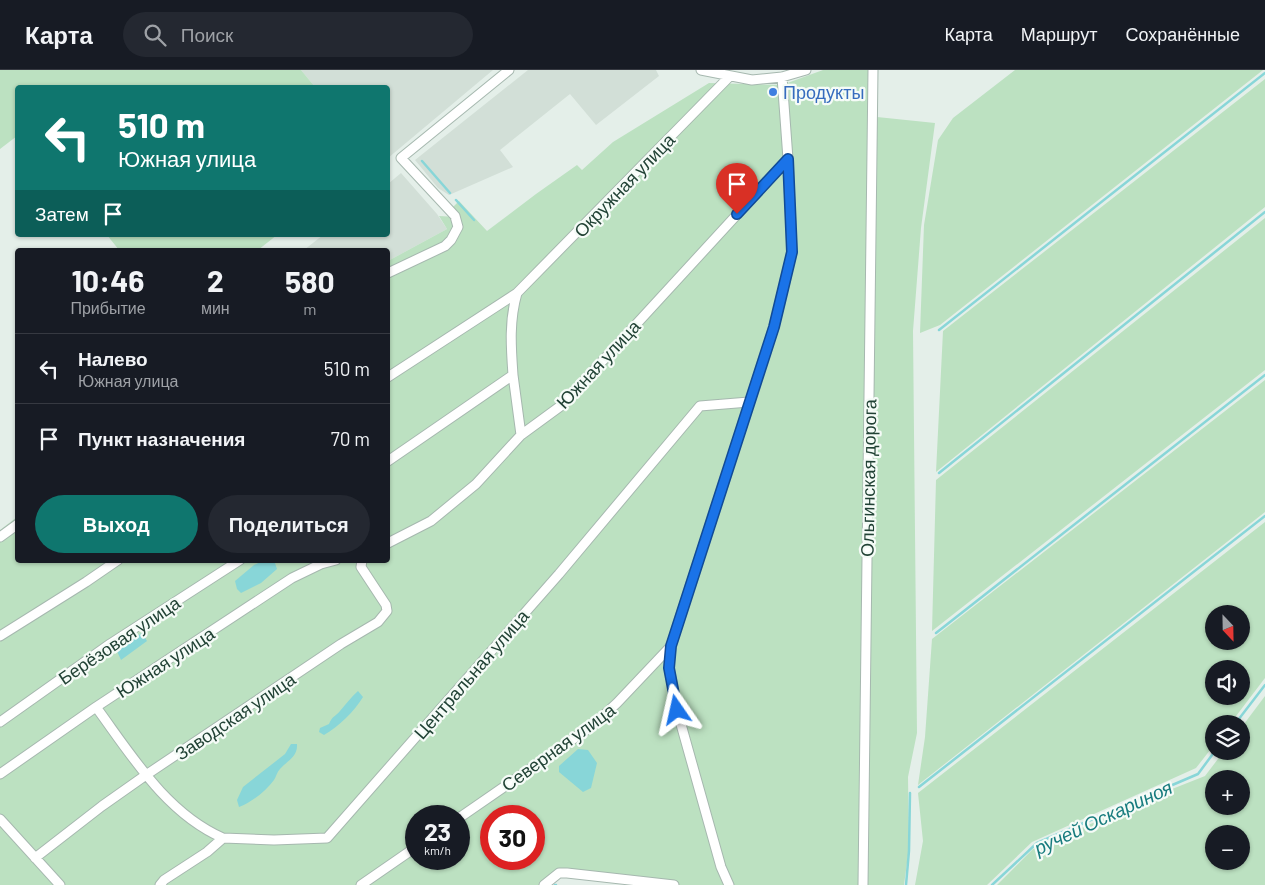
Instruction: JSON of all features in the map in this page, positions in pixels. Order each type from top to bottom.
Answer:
[{"type":"street","points":[[390,272],[445,246],[451,240],[458,227],[455,216],[401,158],[509,70]]},
{"type":"street","points":[[701,70],[752,80],[782,77],[806,70]]},
{"type":"street","name":"Ольгинская дорога","points":[[863,885],[872,70]]},
{"type":"street","name":"Окружная улица","points":[[390,376],[517,293],[730,76]]},
{"type":"street","points":[[730,885],[721,866],[677,710],[669,668],[671,646],[774,327],[792,252],[782,77]]},
{"type":"street","name":"Южная улица","points":[[390,542],[431,521],[476,484],[520,436],[562,406],[788,159]]},
{"type":"street","points":[[517,293],[512,311],[511,341],[520,436]]},
{"type":"street","points":[[390,460],[513,375]]},
{"type":"street","name":"Центральная улица","points":[[223,838],[274,840],[327,838],[559,574],[700,406],[749,402]]},
{"type":"street","points":[[0,537],[15,526]]},
{"type":"street","points":[[0,636],[114,563]]},
{"type":"street","name":"Берёзовая улица","points":[[0,722],[110,644],[235,563]]},
{"type":"street","name":"Южная улица","points":[[0,774],[96,707],[292,578],[325,563]]},
{"type":"street","name":"Заводская улица","points":[[35,858],[102,806],[146,775],[378,622],[387,610],[386,605],[361,567],[362,563]]},
{"type":"street","name":"Северная улица","points":[[470,810],[592,726],[618,703],[671,646]]},
{"type":"street","points":[[96,707],[146,775],[182,812],[208,831],[223,838],[207,852],[164,880],[160,885]]},
{"type":"street","points":[[0,819],[60,885]]},
{"type":"street","points":[[361,885],[405,855]]},
{"type":"street","points":[[544,885],[559,874],[568,873],[674,885]]},
{"type":"shaded area","points":[[301,70],[493,70],[390,156],[390,85],[313,85]]},
{"type":"shaded area","points":[[528,70],[656,70],[659,76],[596,125],[570,94],[500,150],[513,167],[449,195],[438,188],[415,160]]},
{"type":"shaded area","points":[[401,173],[437,214],[447,229],[390,260],[390,248],[307,248],[320,237],[390,237],[390,182]]},
{"type":"green space","points":[[0,70],[301,70],[313,85],[15,85],[15,138],[0,149]]},
{"type":"green space","points":[[823,70],[876,70],[877,117],[935,123],[921,228],[913,331],[917,733],[908,777],[909,848],[904,885],[634,885],[560,876],[548,885],[0,885],[0,530],[15,519],[15,563],[390,563],[390,260],[447,229],[439,216],[457,217],[453,207],[459,201],[487,231],[577,165],[582,170],[613,142],[709,83],[782,85]]},
{"type":"green space","points":[[1015,70],[1263,70],[940,325],[920,333],[924,225],[938,140],[953,118]]},
{"type":"green space","points":[[1265,79],[1265,207],[936,472],[943,331]]},
{"type":"green space","points":[[1265,218],[1265,370],[932,631],[936,480]]},
{"type":"green space","points":[[109,237],[274,237],[261,248],[117,248]]},
{"type":"green space","points":[[1265,380],[1265,512],[918,785],[925,737],[932,639]]},
{"type":"green space","points":[[1265,522],[1265,678],[1250,698],[1250,660],[1205,660],[1205,705],[1244,705],[1237,715],[1205,715],[1205,756],[1196,768],[1032,842],[987,885],[915,885],[923,841],[918,793]]},
{"type":"green space","points":[[1265,696],[1265,885],[997,885],[1033,849],[1205,776],[1205,815],[1250,815],[1250,770],[1210,770],[1217,760],[1250,760],[1250,716]]},
{"type":"water","points":[[258,563],[275,563],[277,569],[261,583],[241,593],[237,589],[235,581]]},
{"type":"water","points":[[142,633],[147,641],[121,660],[116,649]]},
{"type":"water","points":[[358,691],[363,697],[351,713],[324,735],[319,732],[320,728],[329,724]]},
{"type":"water","points":[[291,744],[297,744],[296,752],[279,770],[271,784],[254,799],[239,807],[237,800],[243,787],[285,754]]},
{"type":"water","points":[[578,749],[588,750],[597,763],[591,788],[583,792],[559,772],[559,766]]},
{"type":"waterway","points":[[939,330],[1265,73]]},
{"type":"waterway","points":[[422,161],[450,193]]},
{"type":"waterway","points":[[456,200],[474,220]]},
{"type":"waterway","points":[[939,473],[1265,212]]},
{"type":"waterway","points":[[936,633],[1265,375]]},
{"type":"waterway","points":[[919,787],[1265,516]]},
{"type":"waterway","name":"ручей Оскариноя","points":[[1242,715],[1265,685]]},
{"type":"waterway","name":"ручей Оскариноя","points":[[992,885],[1037,843],[1198,774],[1208,760]]},
{"type":"waterway","points":[[906,885],[909,851],[910,793]]},
{"type":"place","name":"Продукты","points":[[773,92]]},
{"type":"route","points":[[677,710],[669,668],[671,646],[774,327],[792,252],[788,159],[737,214]]}]
